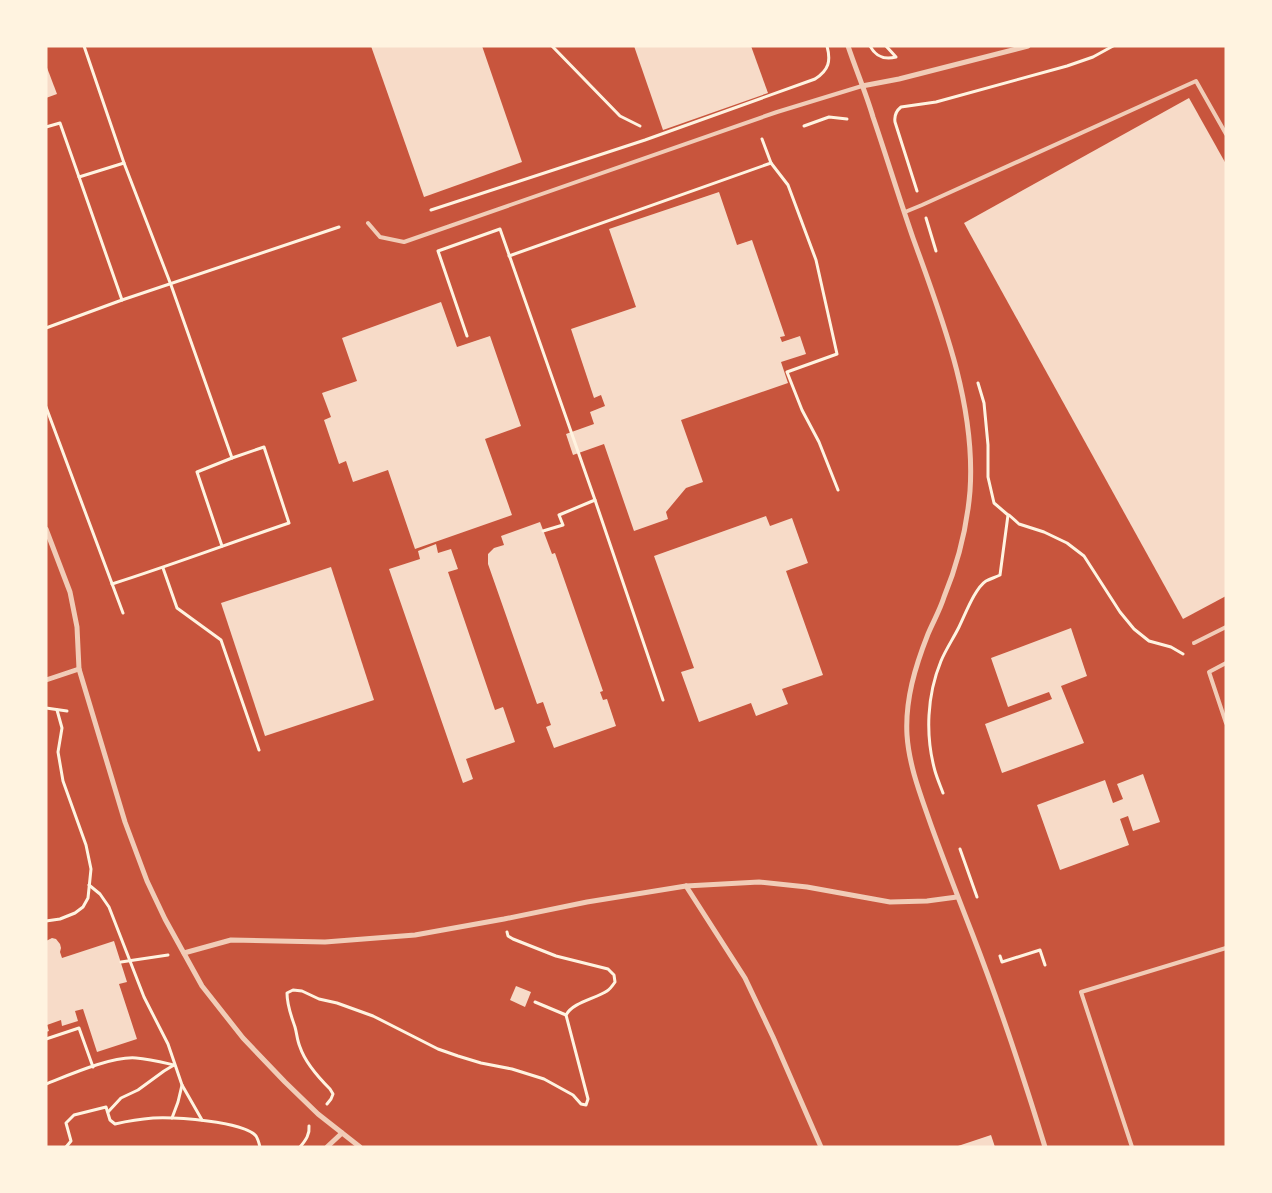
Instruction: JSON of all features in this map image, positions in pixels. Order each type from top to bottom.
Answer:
[{"type":"street","points":[[848,46],[940,314],[966,409],[971,458],[966,523],[957,561],[919,659],[910,692],[907,737],[916,780],[1005,1025],[1045,1147]]},
{"type":"street","points":[[862,86],[899,79],[1028,46]]},
{"type":"street","points":[[46,529],[70,592],[77,627],[79,669],[124,822],[147,881],[202,986],[243,1038],[318,1114],[360,1147]]},
{"type":"street","points":[[46,680],[79,669]]},
{"type":"street","points":[[184,953],[231,940],[324,942],[416,935],[587,902],[686,886],[759,882],[807,887],[890,902],[927,901],[957,897]]},
{"type":"street","points":[[686,886],[745,978],[822,1147]]},
{"type":"street","points":[[327,1147],[342,1133]]},
{"type":"lane","points":[[905,212],[1196,81],[1226,134]]},
{"type":"lane","points":[[368,223],[380,237],[404,242],[776,112],[862,86]]},
{"type":"lane","points":[[1194,643],[1226,627]]},
{"type":"lane","points":[[1226,663],[1209,672],[1226,723]]},
{"type":"lane","points":[[1132,1147],[1081,992],[1226,948]]},
{"type":"path","points":[[84,46],[124,163],[170,284],[232,458]]},
{"type":"path","points":[[552,46],[620,116],[640,126]]},
{"type":"path","points":[[431,210],[645,140],[815,78],[823,74],[828,65],[827,46]]},
{"type":"path","points":[[870,46],[873,52],[882,58],[896,57],[886,46]]},
{"type":"path","points":[[804,126],[829,117],[847,119]]},
{"type":"path","points":[[46,127],[60,123],[122,300]]},
{"type":"path","points":[[762,140],[771,163],[788,185],[816,260],[837,354],[787,372],[802,410],[819,442],[838,490]]},
{"type":"path","points":[[79,177],[124,163]]},
{"type":"path","points":[[509,256],[771,163]]},
{"type":"path","points":[[46,328],[122,300],[339,227]]},
{"type":"path","points":[[467,336],[438,251],[500,230],[663,700]]},
{"type":"path","points":[[46,407],[123,614]]},
{"type":"path","points":[[112,584],[289,523],[264,447],[197,472],[222,546]]},
{"type":"path","points":[[543,531],[563,525],[559,515],[595,500]]},
{"type":"path","points":[[1008,515],[1019,524],[1044,532],[1067,543],[1084,556],[1120,612],[1134,629],[1149,640],[1171,647],[1187,656]]},
{"type":"path","points":[[163,568],[177,608],[221,640],[259,750]]},
{"type":"path","points":[[46,708],[67,711]]},
{"type":"path","points":[[46,921],[75,913],[83,907],[88,898],[91,869],[86,845],[63,781],[58,752],[62,728],[57,710]]},
{"type":"path","points":[[89,885],[100,894],[109,907],[144,997],[168,1044],[182,1085],[202,1120]]},
{"type":"path","points":[[300,1147],[310,1130],[309,1124],[329,1103],[332,1094],[330,1088],[304,1057],[299,1045],[287,1001],[288,993],[293,990],[372,1016],[438,1049],[480,1063],[512,1069],[544,1079],[573,1095],[581,1104],[586,1105],[588,1099],[566,1015],[573,1007],[608,991],[615,982],[614,975],[608,969],[556,956],[513,939],[508,936],[504,919]]},
{"type":"path","points":[[1002,962],[1040,950],[1045,965]]},
{"type":"path","points":[[121,962],[184,953]]},
{"type":"path","points":[[535,1002],[566,1015]]},
{"type":"path","points":[[46,1039],[79,1028],[92,1067]]},
{"type":"path","points":[[46,1084],[92,1067],[134,1057],[175,1065]]},
{"type":"path","points":[[108,1112],[121,1098],[138,1090],[175,1065]]},
{"type":"path","points":[[172,1118],[182,1085]]},
{"type":"path","points":[[66,1147],[72,1141],[66,1123],[74,1115],[106,1107],[110,1120],[115,1124],[136,1120],[172,1118],[202,1120],[230,1125],[249,1131],[256,1136],[260,1147]]},
{"type":"building","points":[[371,46],[482,46],[522,162],[424,197]]},
{"type":"building","points":[[634,46],[751,46],[768,93],[663,130]]},
{"type":"building","points":[[46,65],[57,94],[46,98]]},
{"type":"building","points":[[1189,98],[1226,164],[1226,596],[1183,619],[964,223]]},
{"type":"building","points":[[719,192],[737,245],[752,240],[785,336],[780,337],[782,342],[800,336],[806,354],[781,362],[788,383],[681,420],[703,482],[686,488],[666,512],[668,519],[634,531],[604,444],[573,455],[566,434],[594,424],[590,412],[605,406],[601,395],[594,398],[571,329],[636,307],[609,229]]},
{"type":"building","points":[[441,302],[457,347],[490,336],[521,426],[485,439],[512,515],[415,549],[388,470],[353,482],[346,461],[339,464],[324,420],[331,417],[322,393],[357,381],[342,338]]},
{"type":"building","points":[[766,516],[770,526],[792,518],[808,563],[786,571],[823,675],[782,689],[788,704],[756,716],[751,703],[699,722],[681,672],[694,668],[654,556]]},
{"type":"building","points":[[540,522],[552,554],[555,553],[603,691],[600,692],[603,700],[607,699],[616,726],[554,748],[546,727],[551,725],[543,702],[537,704],[488,564],[488,554],[494,548],[504,545],[501,536]]},
{"type":"building","points":[[436,544],[438,553],[451,549],[458,569],[448,572],[495,710],[503,707],[515,742],[466,759],[473,779],[463,783],[389,569],[420,559],[418,551]]},
{"type":"building","points":[[331,567],[374,700],[265,736],[221,603]]},
{"type":"building","points":[[1071,628],[1087,676],[1061,686],[1084,743],[1002,773],[985,724],[1052,699],[1049,692],[1008,707],[991,658]]},
{"type":"building","points":[[1143,774],[1160,822],[1133,831],[1128,816],[1120,819],[1129,845],[1060,870],[1037,805],[1105,780],[1113,803],[1123,799],[1117,784]]},
{"type":"building","points":[[52,938],[56,939],[60,944],[62,958],[114,941],[127,982],[119,984],[137,1039],[97,1052],[83,1009],[75,1011],[78,1021],[62,1026],[61,1020],[47,1025],[49,1031],[46,1032],[46,941]]},
{"type":"building","points":[[516,986],[531,992],[525,1007],[510,1000]]},
{"type":"building","points":[[991,1135],[995,1147],[958,1147],[958,1146]]}]
